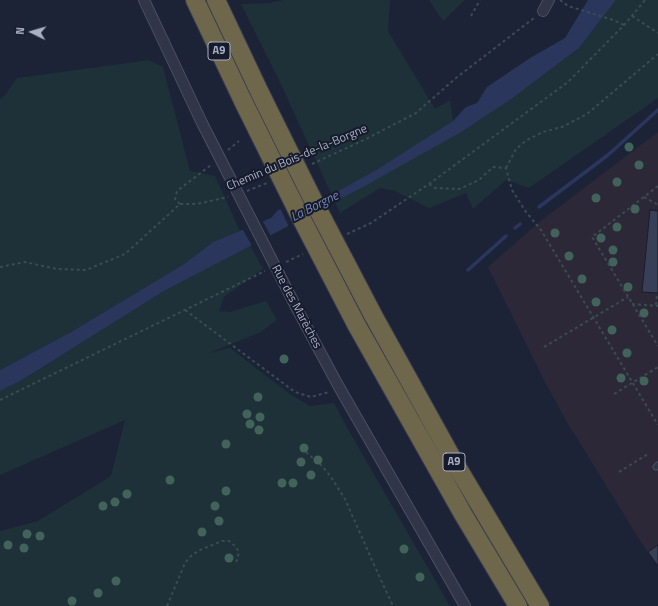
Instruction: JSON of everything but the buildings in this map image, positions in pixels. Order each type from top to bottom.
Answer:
[{"type":"highway","name":"A9","points":[[195,0],[301,219],[356,324],[447,487],[518,606]]},
{"type":"highway","name":"A9","points":[[216,0],[315,204],[373,315],[456,465],[540,606]]},
{"type":"street","name":"Rue des Marèches","points":[[144,0],[202,123],[296,307],[339,387],[465,606]]},
{"type":"street","points":[[543,11],[549,0]]},
{"type":"path","points":[[471,16],[480,0]]},
{"type":"path","points":[[560,0],[568,6],[613,20],[624,25]]},
{"type":"path","name":"Chemin du Bois-de-la-Borgne","points":[[307,166],[366,139],[416,113],[456,78],[543,11]]},
{"type":"path","points":[[632,16],[658,32]]},
{"type":"path","points":[[658,54],[587,114],[562,127],[543,132],[527,140],[516,149],[506,168],[512,190],[526,212],[541,230],[658,425]]},
{"type":"path","points":[[223,155],[239,141]]},
{"type":"path","points":[[0,267],[25,262],[57,269],[86,270],[125,254],[180,204],[175,199],[177,191],[212,164]]},
{"type":"path","points":[[429,184],[435,188],[459,189],[479,180],[493,167],[506,168]]},
{"type":"path","name":"Chemin du Bois-de-la-Borgne","points":[[242,192],[270,181]]},
{"type":"path","points":[[658,186],[592,237],[658,346]]},
{"type":"path","name":"Chemin du Bois-de-la-Borgne","points":[[180,204],[196,204],[228,197]]},
{"type":"path","points":[[644,197],[658,206]]},
{"type":"path","points":[[632,304],[657,306],[656,294]]},
{"type":"path","points":[[544,347],[628,297]]},
{"type":"path","points":[[185,310],[295,392],[311,397],[326,394],[339,387]]},
{"type":"path","points":[[614,394],[658,367]]},
{"type":"path","points":[[306,452],[322,466],[345,499],[393,606]]},
{"type":"path","points":[[619,472],[648,454]]},
{"type":"path","points":[[167,606],[185,563],[191,556],[200,550],[222,541],[229,541],[239,552],[236,563]]},
{"type":"shaded area","points":[[284,0],[390,0],[388,31],[435,109],[450,100],[453,121],[463,131],[510,100],[579,48],[616,0],[658,0],[658,98],[529,188],[506,180],[473,209],[466,193],[429,208],[395,191],[380,188],[340,213],[278,78],[241,4],[269,3]]},
{"type":"shaded area","points":[[429,0],[465,0],[443,21]]},
{"type":"shaded area","points":[[149,60],[163,67],[190,171],[215,176],[240,231],[213,242],[184,264],[71,332],[0,370],[0,99],[5,95],[17,78]]},
{"type":"shaded area","points":[[658,132],[658,567],[567,422],[546,384],[488,267],[542,220]]},
{"type":"shaded area","points":[[250,245],[263,269],[224,297],[219,311],[230,312],[266,301],[277,320],[261,332],[209,353],[230,348],[291,395],[310,406],[334,403],[450,606],[0,606],[0,531],[38,521],[111,476],[125,420],[0,475],[0,391],[22,380],[164,291]]},
{"type":"water","name":"La Borgne","points":[[588,0],[616,0],[579,48],[510,100],[463,131],[365,186],[164,291],[22,380],[0,391],[0,370],[71,332],[184,264],[213,242],[271,218],[278,210],[333,194],[378,169],[453,121],[466,107],[477,103],[487,87],[530,58],[565,38]]},
{"type":"pier","points":[[327,194],[333,205],[289,227],[280,208]]},
{"type":"pier","points":[[262,220],[271,236],[252,246],[242,228]]},
{"type":"waterway","points":[[539,207],[608,155],[658,110]]},
{"type":"waterway","points":[[515,228],[520,224]]},
{"type":"waterway","points":[[468,270],[506,236]]}]
